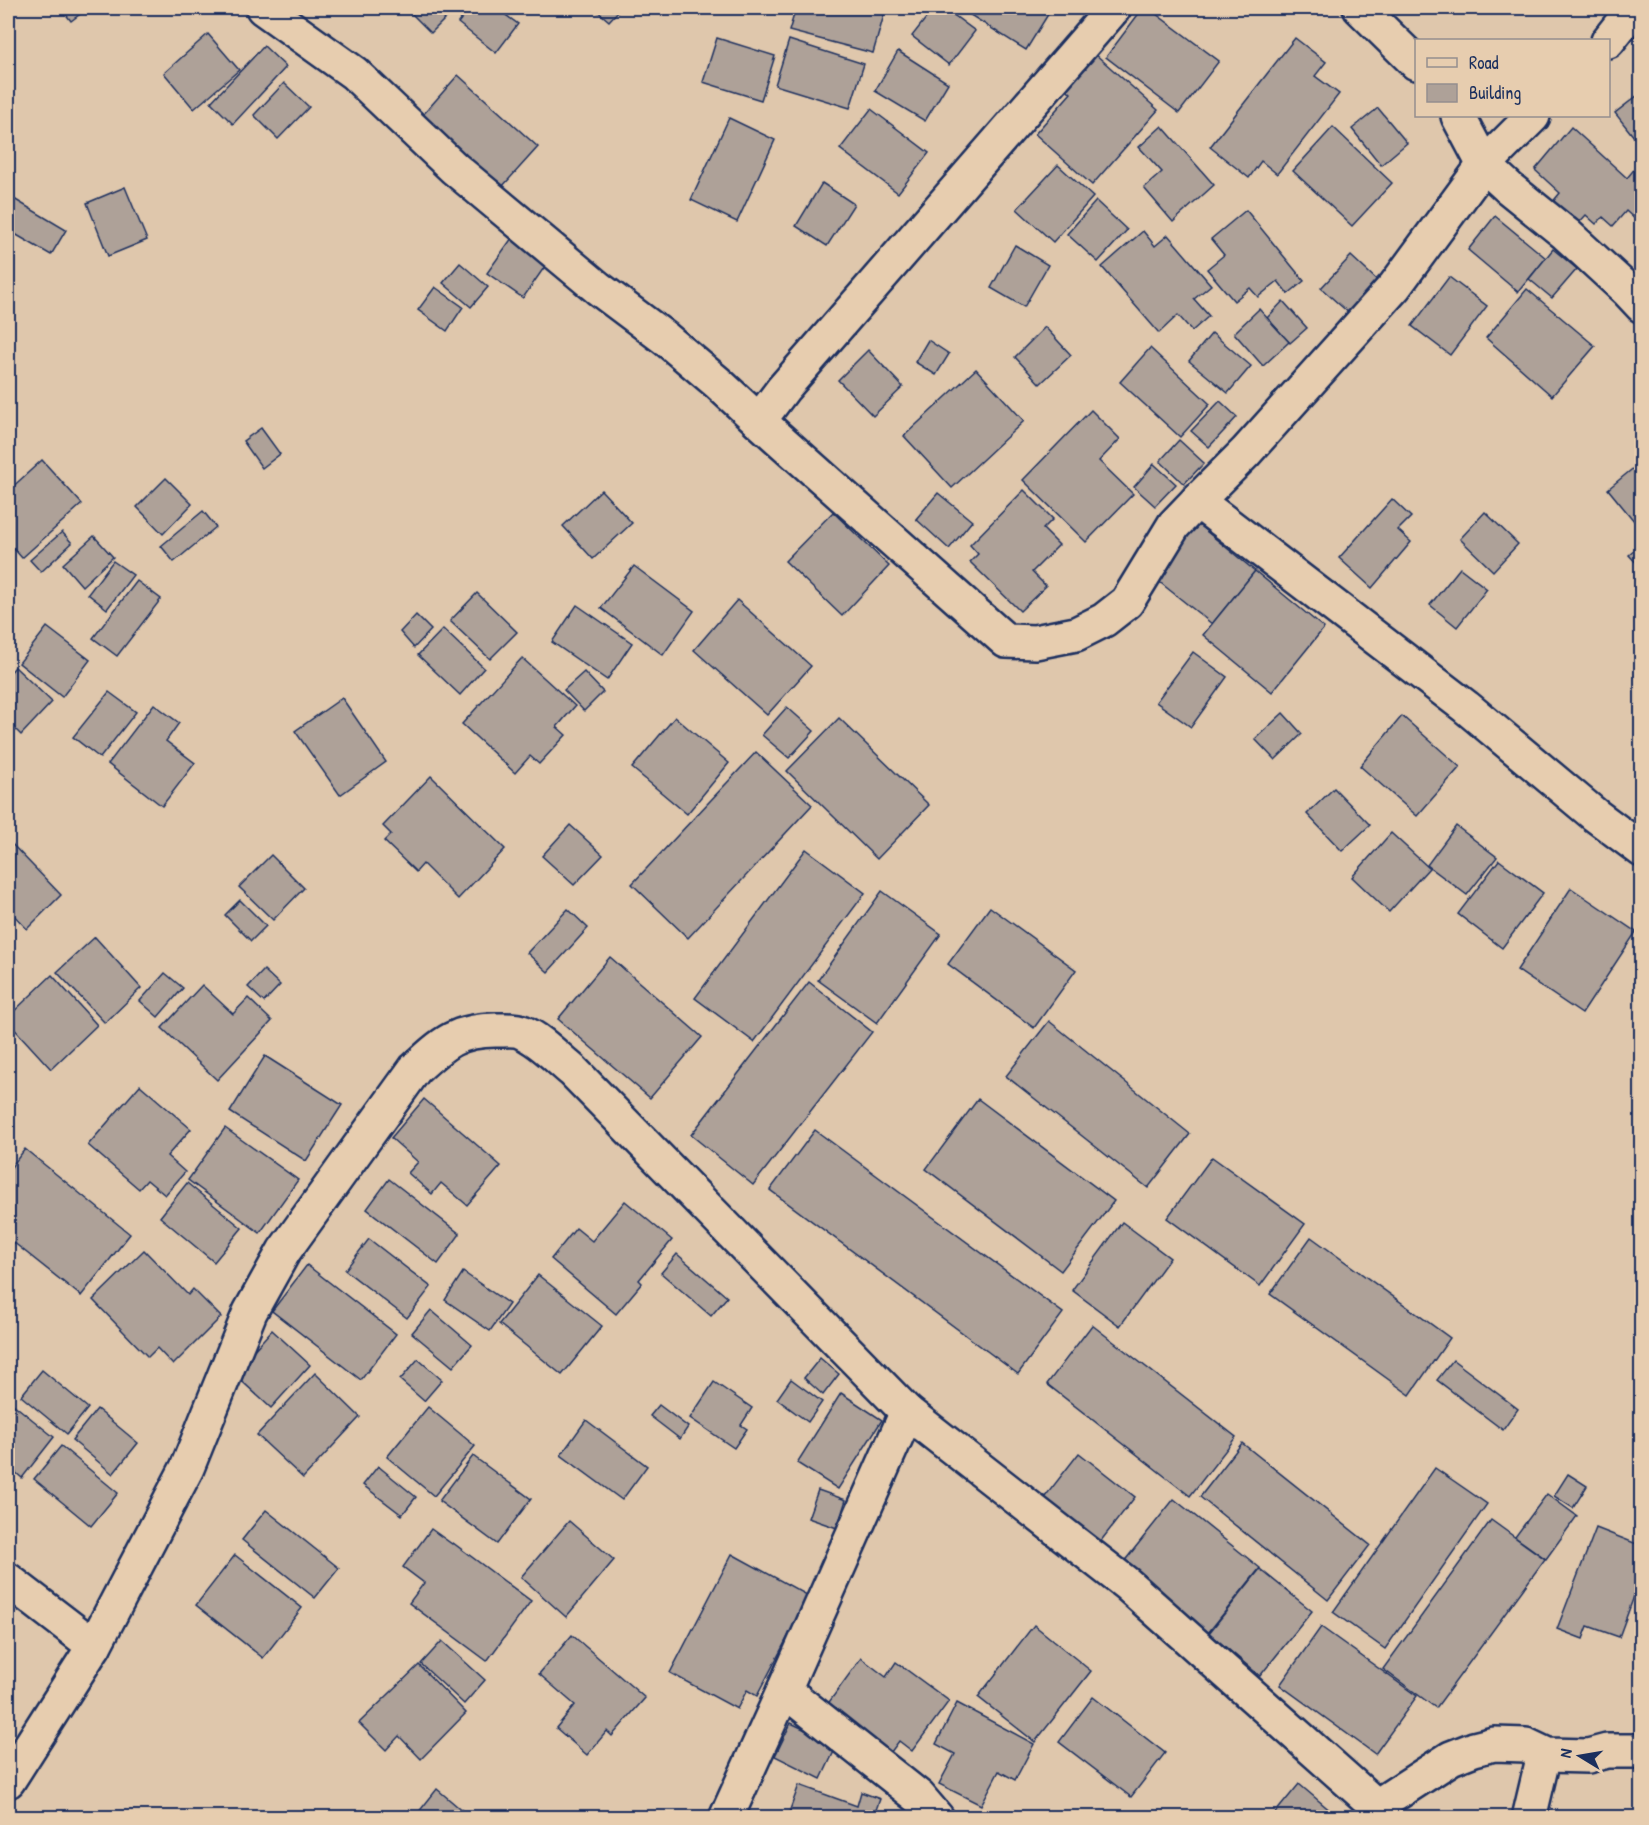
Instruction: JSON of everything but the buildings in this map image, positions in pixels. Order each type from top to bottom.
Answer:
[{"type":"street","points":[[263,8],[354,73],[454,168],[598,288],[666,339],[718,383],[1006,641],[1035,642],[1076,634],[1104,620],[1127,602],[1174,525],[1246,452],[1395,286],[1484,165],[1532,117]]},
{"type":"street","points":[[759,421],[783,389],[1114,8]]},
{"type":"street","points":[[1360,8],[1415,62]]},
{"type":"street","points":[[1610,39],[1634,8]]},
{"type":"street","points":[[1459,117],[1484,165],[1566,234],[1627,290],[1641,306]]},
{"type":"street","points":[[1197,501],[1466,707],[1595,815],[1641,850]]},
{"type":"street","points":[[8,1781],[94,1646],[187,1468],[250,1312],[284,1251],[415,1069],[438,1047],[465,1032],[494,1030],[520,1030],[573,1071],[907,1412],[1127,1584],[1372,1802],[1387,1800],[1451,1758],[1494,1744],[1526,1745],[1547,1755],[1588,1756],[1607,1751],[1641,1751]]},
{"type":"street","points":[[726,1818],[907,1412]]},
{"type":"street","points":[[8,1580],[94,1646]]},
{"type":"street","points":[[784,1690],[920,1797],[937,1818]]},
{"type":"street","points":[[1529,1818],[1542,1763],[1547,1755]]}]
